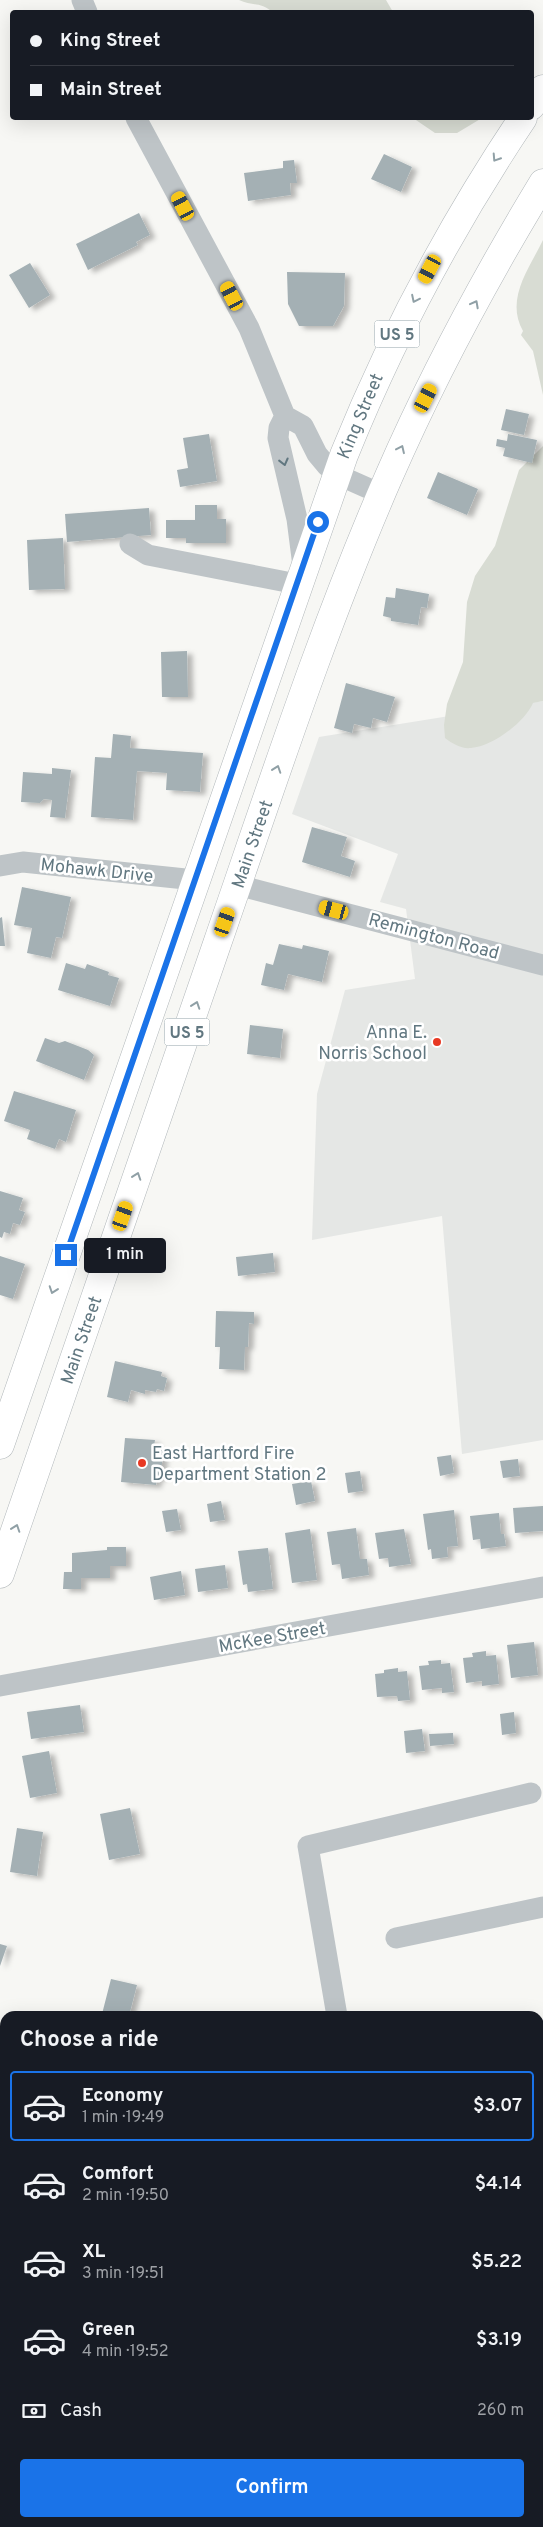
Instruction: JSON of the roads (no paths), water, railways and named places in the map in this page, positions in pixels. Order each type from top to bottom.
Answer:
[{"type":"highway","points":[[534,102],[543,89]]},
{"type":"highway","name":"King Street","points":[[300,575],[336,473],[367,398],[415,298],[461,215],[522,120]]},
{"type":"highway","name":"US 5","points":[[381,494],[441,368],[543,183]]},
{"type":"highway","name":"Main Street","points":[[0,1574],[237,885],[312,673],[381,494]]},
{"type":"highway","name":"US 5","points":[[1,1444],[300,575]]},
{"type":"highway","points":[[1,1444],[41,1455]]},
{"type":"street","points":[[137,120],[245,322],[264,361],[285,416],[303,426],[320,458],[336,473],[381,494]]},
{"type":"street","points":[[130,544],[148,555],[300,575],[297,519],[278,438],[279,428],[285,416]]},
{"type":"street","name":"Mohawk Drive","points":[[0,866],[23,862],[195,880]]},
{"type":"street","name":"Remington Road","points":[[237,885],[543,965]]},
{"type":"street","name":"McKee Street","points":[[0,1686],[543,1587]]},
{"type":"street","points":[[335,2011],[308,1846],[532,1793]]},
{"type":"street","points":[[396,1938],[543,1907]]},
{"type":"place","name":"Anna E. Norris School","points":[[437,1042]]},
{"type":"place","name":"East Hartford Fire Department Station 2","points":[[142,1463]]}]
